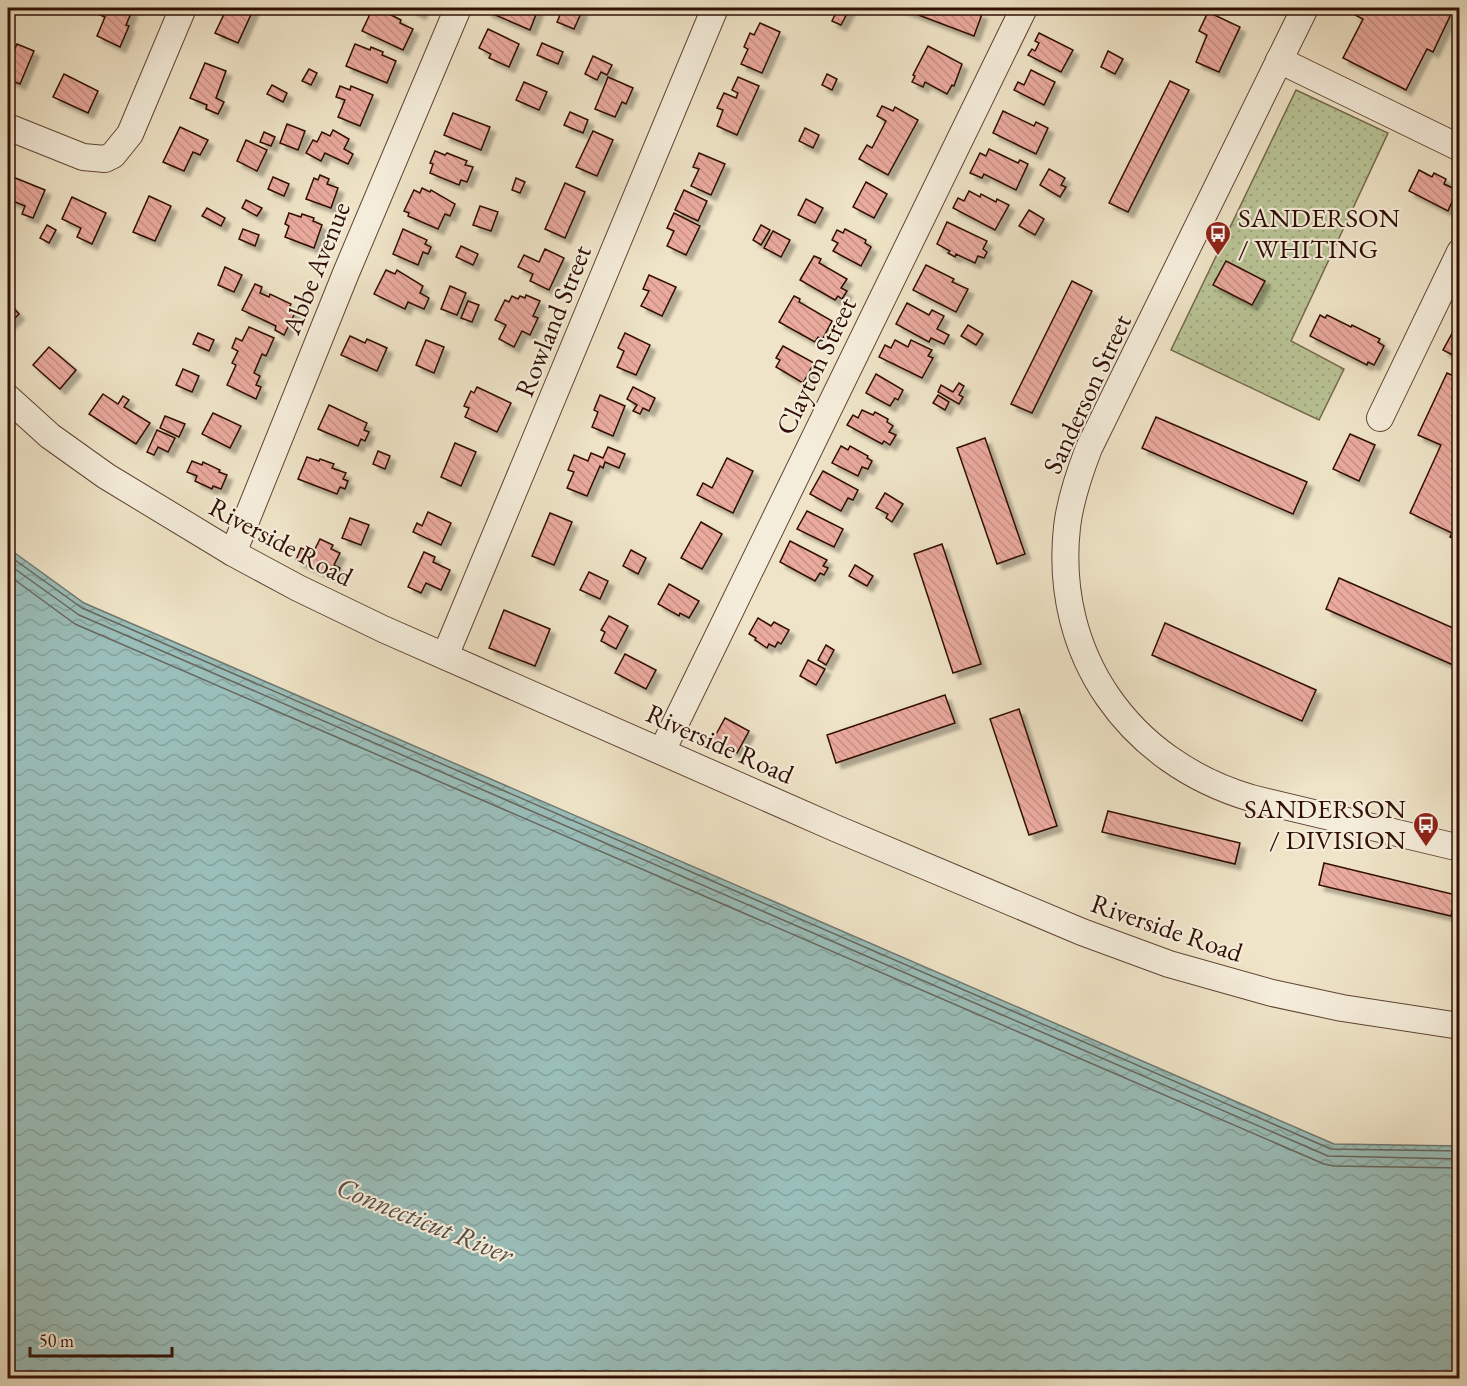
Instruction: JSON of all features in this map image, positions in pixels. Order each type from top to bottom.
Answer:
[{"type":"street","points":[[8,127],[83,157],[105,159],[113,155],[130,134],[183,8]]},
{"type":"street","name":"Abbe Avenue","points":[[233,553],[346,273],[458,8]]},
{"type":"street","name":"Rowland Street","points":[[445,656],[715,8]]},
{"type":"street","name":"Clayton Street","points":[[662,751],[1024,8]]},
{"type":"street","name":"Sanderson Street","points":[[1305,8],[1089,448],[1078,475],[1065,552],[1070,604],[1084,655],[1105,695],[1128,725],[1145,741],[1185,770],[1219,787],[1251,798],[1457,841]]},
{"type":"street","points":[[1279,60],[1460,148]]},
{"type":"street","points":[[1380,418],[1460,252]]},
{"type":"street","name":"Riverside Road","points":[[8,398],[50,436],[87,463],[161,511],[298,588],[445,656],[835,828],[1082,932],[1159,961],[1319,1003],[1460,1026]]},
{"type":"green space","points":[[1296,90],[1388,133],[1291,341],[1344,369],[1319,420],[1171,350]]},
{"type":"water","name":"Connecticut River","points":[[8,548],[84,603],[1334,1144],[1459,1146],[1459,1378],[8,1378]]},
{"type":"building","points":[[101,8],[124,8],[132,11],[126,25],[129,26],[120,47],[97,36],[105,17],[98,14]]},
{"type":"building","points":[[227,8],[254,8],[238,43],[215,33]]},
{"type":"building","points":[[377,8],[413,29],[403,50],[362,31],[372,10],[375,12]]},
{"type":"building","points":[[409,8],[423,8],[420,14]]},
{"type":"building","points":[[488,8],[538,9],[530,30],[486,11]]},
{"type":"building","points":[[563,8],[582,11],[574,29],[557,22]]},
{"type":"building","points":[[838,8],[850,8],[841,25],[832,21]]},
{"type":"building","points":[[900,8],[965,8],[982,14],[974,36]]},
{"type":"building","points":[[1358,8],[1438,8],[1451,14],[1433,52],[1427,49],[1406,90],[1343,58],[1363,19],[1355,15]]},
{"type":"building","points":[[1208,12],[1240,27],[1219,72],[1196,62],[1207,35],[1199,31]]},
{"type":"building","points":[[760,23],[780,32],[762,73],[741,64],[748,49],[744,47],[750,33],[754,35]]},
{"type":"building","points":[[488,29],[519,44],[509,67],[489,58],[491,54],[479,48]]},
{"type":"building","points":[[1039,33],[1073,50],[1061,72],[1028,55],[1032,49],[1035,51],[1039,43],[1035,41]]},
{"type":"building","points":[[542,43],[563,52],[558,64],[537,55]]},
{"type":"building","points":[[17,44],[34,51],[20,84],[8,79],[8,54],[12,55]]},
{"type":"building","points":[[355,44],[370,50],[371,47],[396,61],[387,83],[346,66]]},
{"type":"building","points":[[928,46],[962,64],[954,86],[952,85],[947,94],[925,82],[923,87],[912,82],[915,76],[913,75]]},
{"type":"building","points":[[1108,51],[1123,59],[1115,74],[1101,67]]},
{"type":"building","points":[[593,56],[612,65],[607,75],[601,72],[597,80],[585,74]]},
{"type":"building","points":[[205,63],[226,71],[216,98],[224,102],[218,114],[206,109],[207,105],[190,98]]},
{"type":"building","points":[[309,69],[317,73],[311,85],[302,81]]},
{"type":"building","points":[[1031,70],[1055,82],[1044,105],[1014,90],[1018,82],[1024,85]]},
{"type":"building","points":[[64,74],[98,91],[88,113],[53,97]]},
{"type":"building","points":[[827,74],[837,79],[832,90],[822,85]]},
{"type":"building","points":[[608,77],[633,88],[626,104],[622,102],[615,117],[595,109]]},
{"type":"building","points":[[738,77],[759,86],[737,135],[717,126],[723,110],[717,108],[724,93],[736,98],[738,93],[732,90]]},
{"type":"building","points":[[1170,81],[1189,90],[1128,212],[1109,203]]},
{"type":"building","points":[[524,82],[547,92],[539,110],[516,100]]},
{"type":"building","points":[[272,85],[287,93],[283,102],[267,94]]},
{"type":"building","points":[[340,86],[350,90],[351,86],[373,95],[360,126],[338,117],[345,100],[336,97]]},
{"type":"building","points":[[882,106],[893,111],[895,107],[918,120],[888,175],[859,159],[867,145],[872,148],[886,121],[877,116]]},
{"type":"building","points":[[1003,111],[1034,126],[1036,122],[1048,128],[1036,154],[993,133]]},
{"type":"building","points":[[570,112],[588,120],[583,133],[564,125]]},
{"type":"building","points":[[453,113],[490,127],[481,150],[444,135]]},
{"type":"building","points":[[287,124],[305,131],[298,150],[280,143]]},
{"type":"building","points":[[180,127],[208,140],[200,155],[193,152],[184,171],[163,162]]},
{"type":"building","points":[[805,128],[819,135],[813,148],[799,141]]},
{"type":"building","points":[[333,130],[349,139],[344,149],[353,154],[348,164],[325,153],[321,161],[306,153],[313,140],[317,142],[322,132],[330,136]]},
{"type":"building","points":[[593,131],[613,140],[597,176],[576,167]]},
{"type":"building","points":[[264,132],[275,137],[271,146],[260,142]]},
{"type":"building","points":[[246,140],[267,150],[257,171],[237,161]]},
{"type":"building","points":[[989,149],[1018,163],[1020,160],[1028,164],[1016,190],[984,174],[982,178],[970,173],[980,153],[986,156]]},
{"type":"building","points":[[435,151],[467,161],[465,165],[473,167],[467,182],[461,180],[459,185],[430,173],[433,164],[430,163]]},
{"type":"building","points":[[699,153],[725,164],[711,195],[691,186],[699,169],[693,167]]},
{"type":"building","points":[[1049,169],[1065,178],[1061,185],[1066,187],[1060,197],[1040,185]]},
{"type":"building","points":[[1419,170],[1432,177],[1434,173],[1446,179],[1444,184],[1457,190],[1448,211],[1409,191]]},
{"type":"building","points":[[8,175],[45,190],[33,218],[22,214],[25,206],[8,199]]},
{"type":"building","points":[[320,175],[329,179],[327,184],[338,188],[331,208],[306,199],[314,178],[318,180]]},
{"type":"building","points":[[273,177],[289,184],[284,196],[268,189]]},
{"type":"building","points":[[516,178],[525,182],[520,193],[512,190]]},
{"type":"building","points":[[866,182],[887,194],[874,218],[853,207]]},
{"type":"building","points":[[565,183],[585,192],[565,238],[545,229]]},
{"type":"building","points":[[422,188],[430,192],[431,190],[455,204],[450,216],[445,214],[438,229],[408,216],[409,213],[404,211],[414,190],[420,193]]},
{"type":"building","points":[[684,190],[707,201],[698,221],[675,210]]},
{"type":"building","points":[[969,191],[980,197],[981,194],[996,202],[997,199],[1009,205],[995,230],[953,208],[958,198],[964,201]]},
{"type":"building","points":[[149,196],[171,206],[155,241],[133,232]]},
{"type":"building","points":[[72,197],[106,213],[92,244],[77,237],[81,228],[62,219]]},
{"type":"building","points":[[806,199],[823,208],[815,223],[798,215]]},
{"type":"building","points":[[246,200],[262,208],[257,216],[242,208]]},
{"type":"building","points":[[480,206],[498,212],[491,231],[473,225]]},
{"type":"building","points":[[207,208],[225,218],[221,226],[202,216]]},
{"type":"building","points":[[1029,210],[1044,219],[1035,235],[1019,226]]},
{"type":"building","points":[[289,213],[314,218],[313,221],[322,225],[314,248],[285,237],[289,226],[285,224]]},
{"type":"building","points":[[674,213],[700,226],[686,255],[667,246],[674,231],[667,228]]},
{"type":"building","points":[[947,222],[987,241],[983,249],[987,252],[984,258],[978,256],[975,263],[956,254],[955,257],[948,253],[950,251],[937,244]]},
{"type":"building","points":[[47,225],[56,230],[49,243],[40,238]]},
{"type":"building","points":[[761,225],[770,230],[761,245],[753,240]]},
{"type":"building","points":[[243,229],[259,235],[255,246],[239,239]]},
{"type":"building","points":[[403,229],[427,240],[425,244],[431,247],[428,254],[423,252],[418,265],[393,254]]},
{"type":"building","points":[[845,229],[866,240],[865,243],[871,247],[861,266],[833,251],[838,243],[832,240],[837,230],[843,233]]},
{"type":"building","points":[[773,231],[790,240],[781,257],[764,248]]},
{"type":"building","points":[[461,246],[478,254],[473,265],[456,257]]},
{"type":"building","points":[[545,249],[564,258],[549,290],[530,281],[533,274],[518,267],[524,255],[539,262]]},
{"type":"building","points":[[814,256],[821,259],[819,263],[847,279],[841,288],[847,291],[842,299],[838,296],[835,300],[800,280]]},
{"type":"building","points":[[1226,261],[1265,281],[1252,305],[1213,285]]},
{"type":"building","points":[[926,265],[954,279],[952,282],[968,289],[956,312],[913,290]]},
{"type":"building","points":[[225,267],[242,275],[234,292],[218,285]]},
{"type":"building","points":[[386,270],[395,274],[397,270],[423,286],[420,293],[429,298],[424,309],[408,302],[405,309],[374,294]]},
{"type":"building","points":[[649,275],[676,287],[662,316],[641,306],[649,291],[643,289]]},
{"type":"building","points":[[1072,281],[1092,291],[1032,413],[1011,404]]},
{"type":"building","points":[[255,284],[262,287],[260,293],[269,297],[270,294],[291,304],[289,308],[296,311],[284,335],[275,330],[276,326],[242,310]]},
{"type":"building","points":[[450,286],[466,293],[457,315],[441,309]]},
{"type":"building","points":[[526,295],[540,301],[533,316],[538,318],[530,335],[522,331],[514,347],[499,339],[506,325],[495,320],[505,300],[509,302],[512,296],[518,299],[520,296],[525,298]]},
{"type":"building","points":[[794,296],[800,299],[799,302],[832,321],[822,340],[818,337],[815,342],[779,322]]},
{"type":"building","points":[[468,301],[479,305],[472,322],[461,318]]},
{"type":"building","points":[[8,302],[19,314],[8,325]]},
{"type":"building","points":[[907,303],[929,315],[932,310],[944,316],[937,329],[949,335],[944,344],[931,338],[929,342],[896,324]]},
{"type":"building","points":[[1320,315],[1325,318],[1327,315],[1351,327],[1352,325],[1380,339],[1378,342],[1384,346],[1374,365],[1368,362],[1367,365],[1310,336]]},
{"type":"building","points":[[968,325],[983,334],[976,345],[961,336]]},
{"type":"building","points":[[249,327],[274,338],[266,356],[262,354],[254,373],[260,376],[256,385],[261,387],[256,399],[227,385],[236,365],[232,363],[238,351],[232,348],[236,338],[242,341]]},
{"type":"building","points":[[1454,330],[1460,332],[1460,359],[1443,350]]},
{"type":"building","points":[[198,333],[214,340],[209,351],[193,344]]},
{"type":"building","points":[[625,333],[650,345],[636,375],[617,367],[624,351],[618,348]]},
{"type":"building","points":[[350,336],[365,343],[367,339],[387,348],[377,371],[341,355]]},
{"type":"building","points":[[426,340],[444,347],[434,373],[416,365]]},
{"type":"building","points":[[895,340],[908,347],[911,340],[932,350],[928,356],[933,358],[922,378],[879,357],[885,345],[891,348]]},
{"type":"building","points":[[783,346],[814,363],[803,383],[776,367],[780,360],[776,358]]},
{"type":"building","points":[[49,347],[76,370],[60,389],[33,365]]},
{"type":"building","points":[[183,369],[199,376],[192,392],[176,385]]},
{"type":"building","points":[[1447,373],[1460,379],[1460,542],[1450,537],[1452,533],[1410,513],[1441,445],[1418,435]]},
{"type":"building","points":[[876,374],[903,390],[898,400],[895,398],[890,406],[866,393]]},
{"type":"building","points":[[959,383],[964,386],[959,395],[963,397],[959,404],[938,392],[941,385],[953,392]]},
{"type":"building","points":[[477,387],[511,403],[497,432],[465,417],[469,408],[464,406],[471,391],[474,393]]},
{"type":"building","points":[[633,387],[655,398],[649,411],[643,408],[640,414],[633,411],[637,405],[627,399]]},
{"type":"building","points":[[103,394],[118,404],[123,396],[129,400],[124,407],[150,423],[136,444],[89,414]]},
{"type":"building","points":[[600,395],[625,406],[613,436],[592,427],[598,412],[594,410]]},
{"type":"building","points":[[938,395],[949,402],[945,410],[933,403]]},
{"type":"building","points":[[329,405],[367,423],[364,430],[369,432],[365,441],[361,439],[358,446],[318,429]]},
{"type":"building","points":[[862,410],[873,415],[875,412],[888,419],[887,422],[893,426],[889,432],[896,435],[890,445],[884,441],[882,444],[847,425],[853,415],[858,418]]},
{"type":"building","points":[[213,413],[241,426],[230,448],[202,434]]},
{"type":"building","points":[[165,416],[185,424],[179,437],[160,428]]},
{"type":"building","points":[[1156,417],[1307,482],[1293,514],[1142,448]]},
{"type":"building","points":[[157,430],[175,438],[168,452],[158,447],[154,455],[147,452]]},
{"type":"building","points":[[1350,434],[1375,445],[1359,481],[1333,469]]},
{"type":"building","points":[[985,438],[1025,554],[997,564],[957,448]]},
{"type":"building","points":[[455,443],[476,452],[461,486],[441,477]]},
{"type":"building","points":[[841,446],[848,450],[850,446],[868,456],[867,458],[872,461],[868,469],[862,467],[858,476],[832,463]]},
{"type":"building","points":[[608,447],[625,454],[619,468],[605,462],[603,468],[600,466],[587,496],[567,488],[574,472],[568,470],[574,455],[588,461],[591,453],[603,458]]},
{"type":"building","points":[[378,451],[390,456],[385,469],[373,464]]},
{"type":"building","points":[[307,457],[334,464],[332,468],[346,473],[343,479],[348,481],[345,489],[340,487],[337,494],[298,479]]},
{"type":"building","points":[[727,458],[753,471],[733,513],[697,495],[703,483],[712,488]]},
{"type":"building","points":[[192,461],[202,465],[203,462],[227,475],[221,489],[213,486],[212,489],[195,481],[197,476],[187,472]]},
{"type":"building","points":[[823,471],[858,490],[853,500],[848,498],[841,511],[810,494]]},
{"type":"building","points":[[885,493],[903,504],[892,522],[886,518],[888,514],[876,508]]},
{"type":"building","points":[[807,511],[843,529],[834,547],[797,529]]},
{"type":"building","points":[[428,512],[451,523],[441,545],[413,532],[417,523],[422,526]]},
{"type":"building","points":[[550,513],[572,522],[554,565],[532,556]]},
{"type":"building","points":[[350,518],[369,525],[361,545],[342,538]]},
{"type":"building","points":[[701,522],[722,534],[702,569],[681,558]]},
{"type":"building","points":[[320,539],[333,545],[331,549],[340,553],[334,565],[340,568],[335,578],[296,560],[301,548],[313,553]]},
{"type":"building","points":[[790,541],[827,560],[823,566],[828,568],[824,575],[820,573],[815,581],[780,562]]},
{"type":"building","points":[[942,544],[981,664],[953,673],[914,554]]},
{"type":"building","points":[[631,550],[646,558],[638,574],[623,566]]},
{"type":"building","points":[[424,552],[435,557],[433,562],[450,570],[441,590],[426,583],[421,593],[408,587]]},
{"type":"building","points":[[855,565],[873,576],[867,586],[849,576]]},
{"type":"building","points":[[589,572],[608,581],[600,599],[580,590]]},
{"type":"building","points":[[1339,578],[1460,631],[1460,668],[1326,609]]},
{"type":"building","points":[[669,584],[699,601],[689,618],[680,613],[679,616],[658,604]]},
{"type":"building","points":[[504,610],[550,629],[535,666],[489,648]]},
{"type":"building","points":[[609,616],[628,626],[616,649],[601,641],[605,632],[601,630]]},
{"type":"building","points":[[758,618],[771,626],[774,622],[789,630],[781,644],[778,642],[775,647],[769,644],[767,648],[749,634]]},
{"type":"building","points":[[1165,623],[1316,690],[1302,721],[1152,655]]},
{"type":"building","points":[[826,645],[834,650],[826,665],[818,660]]},
{"type":"building","points":[[625,654],[656,670],[646,689],[615,673]]},
{"type":"building","points":[[808,660],[825,669],[816,685],[800,676]]},
{"type":"building","points":[[945,695],[955,723],[836,763],[827,735]]},
{"type":"building","points":[[1019,709],[1057,826],[1029,835],[990,719]]},
{"type":"building","points":[[725,718],[749,731],[737,753],[713,740]]},
{"type":"building","points":[[1108,811],[1240,843],[1235,864],[1102,832]]},
{"type":"building","points":[[1324,863],[1456,895],[1451,916],[1319,885]]},
{"type":"place","name":"SANDERSON / WHITING","points":[[1218,257]]},
{"type":"place","name":"SANDERSON / DIVISION","points":[[1426,848]]}]
